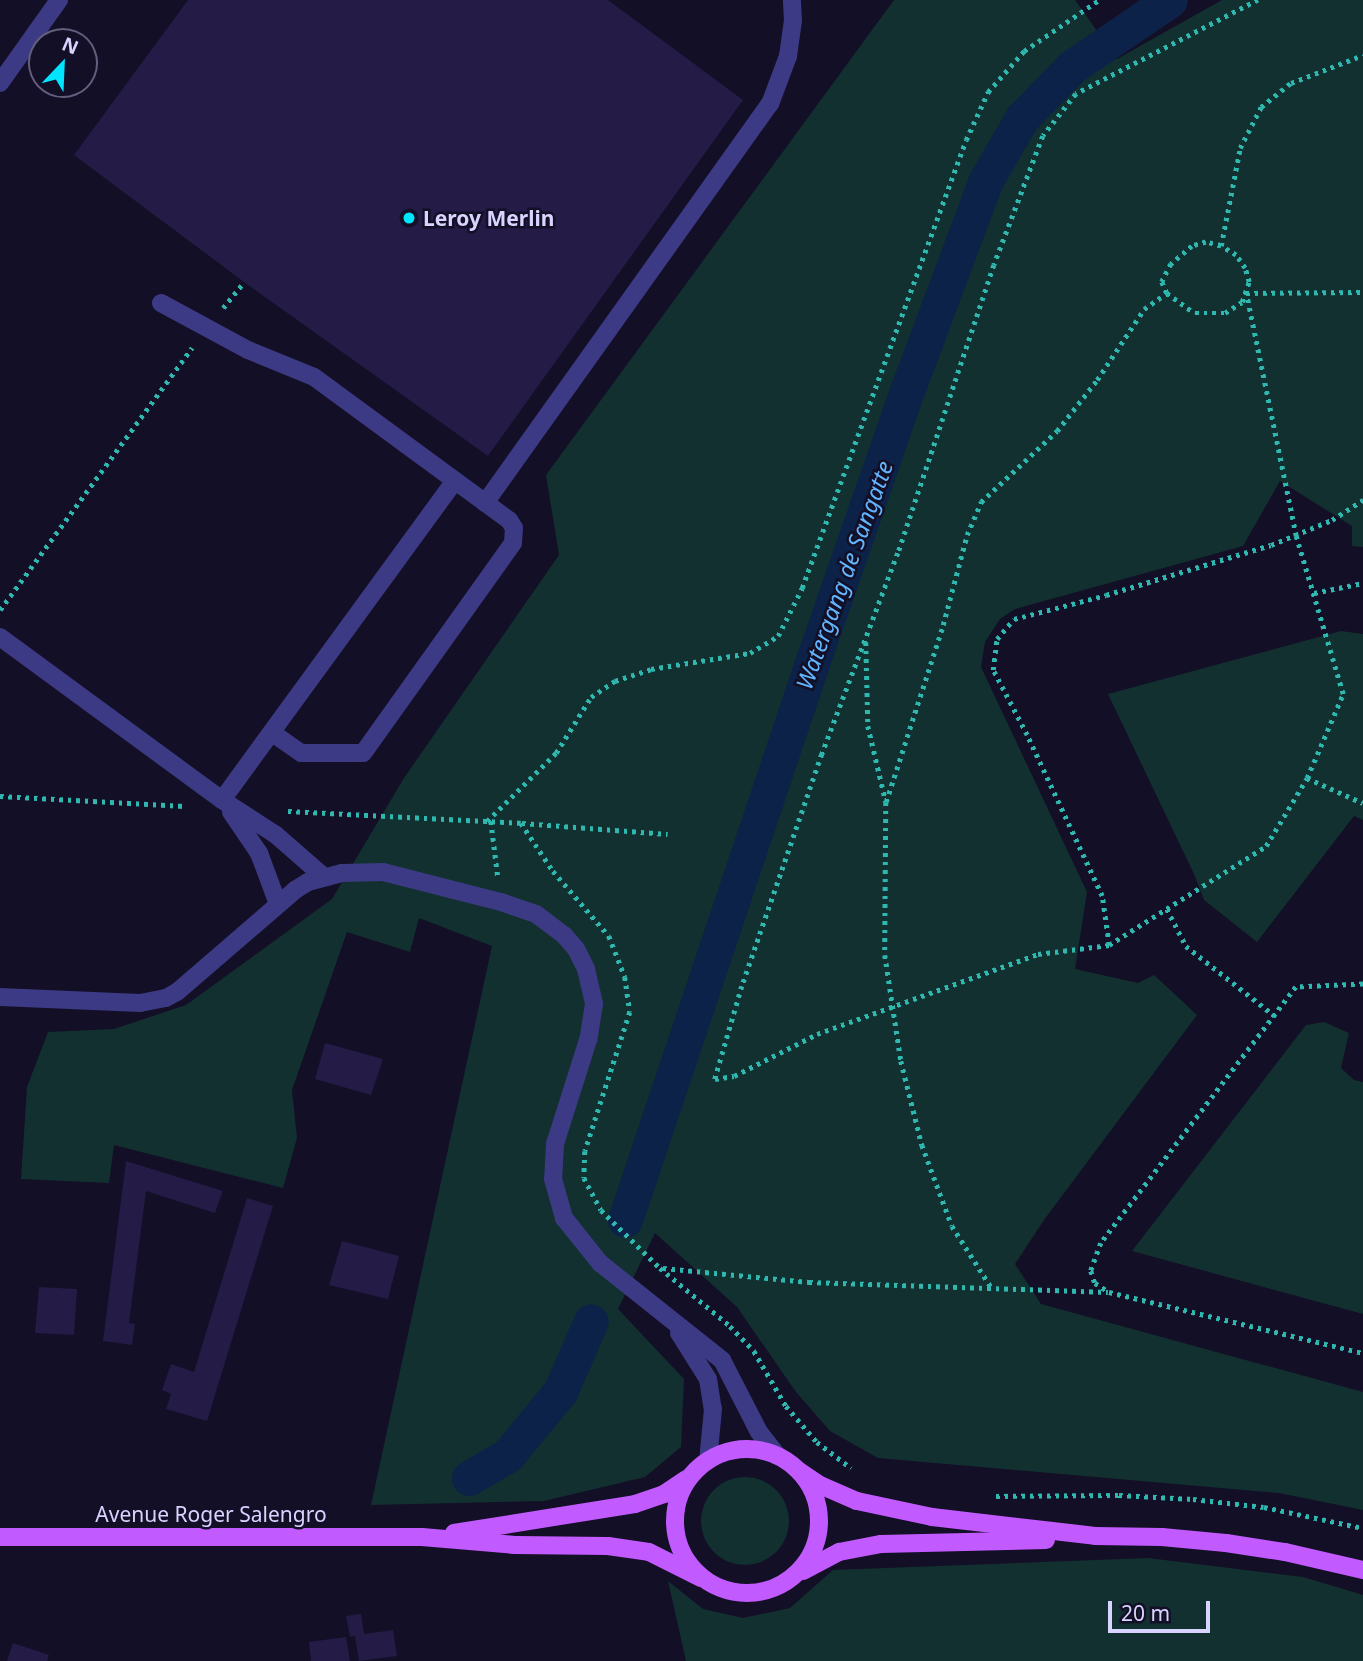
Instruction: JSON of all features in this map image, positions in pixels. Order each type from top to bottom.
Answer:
[{"type":"main road","points":[[1095,1536],[970,1522],[880,1507],[839,1494],[799,1471],[778,1455],[741,1449],[708,1461],[692,1475],[679,1497],[674,1522],[679,1546],[701,1577],[723,1590],[748,1594],[772,1590],[821,1560],[860,1546],[1095,1536],[1162,1537],[1226,1543],[1308,1556],[1363,1570]]},
{"type":"main road","points":[[794,1577],[811,1557],[819,1532],[818,1505],[799,1471]]},
{"type":"main road","name":"Avenue Roger Salengro","points":[[422,1537],[635,1504],[664,1494],[692,1475]]},
{"type":"main road","name":"Avenue Roger Salengro","points":[[0,1537],[422,1537],[514,1545],[631,1548],[667,1559],[701,1577]]},
{"type":"lane","points":[[0,83],[59,0]]},
{"type":"lane","points":[[485,503],[770,104],[788,56],[793,20],[792,0]]},
{"type":"lane","points":[[161,303],[248,350],[314,377],[509,520],[515,533],[513,543],[363,753],[301,753],[272,733]]},
{"type":"lane","points":[[228,806],[272,733],[455,481]]},
{"type":"lane","points":[[0,637],[228,806],[276,835],[323,876]]},
{"type":"lane","points":[[228,806],[259,853],[278,904]]},
{"type":"lane","points":[[0,997],[140,1003],[166,998],[177,992],[278,904],[308,882],[323,876],[383,872],[501,902],[536,914],[564,935],[581,959],[594,1004],[589,1040],[560,1124],[553,1161],[553,1179],[564,1218],[600,1263],[722,1360],[760,1433],[778,1455]]},
{"type":"lane","points":[[671,1321],[708,1379],[713,1424],[708,1461]]},
{"type":"path","points":[[489,821],[556,753],[591,697],[615,681],[651,669],[750,653],[778,636],[802,588],[966,140],[988,92],[1024,51],[1099,0]]},
{"type":"path","points":[[1246,293],[1296,536],[1343,694],[1307,778],[1266,846],[1109,945],[1038,954],[817,1034],[734,1076],[715,1079],[742,986],[898,553],[994,265],[1043,136],[1076,94],[1258,0]]},
{"type":"path","points":[[1221,246],[1240,148],[1261,107],[1291,83],[1363,55]]},
{"type":"path","points":[[1206,242],[1221,246],[1236,255],[1245,268],[1249,282],[1236,309],[1208,315],[1187,309],[1167,293],[1162,282],[1165,273],[1180,253],[1206,242]]},
{"type":"path","points":[[0,610],[244,282]]},
{"type":"path","points":[[1246,293],[1363,292]]},
{"type":"path","points":[[886,802],[943,625],[967,535],[981,502],[1057,431],[1097,380],[1144,309],[1167,293]]},
{"type":"path","points":[[1109,945],[1102,896],[1027,735],[993,670],[997,639],[1014,619],[1106,595],[1296,536],[1332,520],[1363,500]]},
{"type":"path","points":[[1314,593],[1363,583]]},
{"type":"path","points":[[866,636],[868,726],[886,802],[885,955],[901,1061],[922,1144],[952,1226],[993,1290]]},
{"type":"path","points":[[1307,778],[1363,803]]},
{"type":"path","points":[[0,796],[228,806],[668,834]]},
{"type":"path","points":[[489,821],[501,902]]},
{"type":"path","points":[[521,823],[553,871],[608,936],[625,977],[630,1012],[585,1152],[584,1178],[601,1210],[660,1268],[730,1326],[754,1351],[786,1406],[817,1442],[851,1468],[861,1472]]},
{"type":"path","points":[[1167,909],[1186,946],[1275,1016]]},
{"type":"path","points":[[1109,1292],[1095,1283],[1091,1271],[1101,1243],[1296,988],[1363,984]]},
{"type":"path","points":[[660,1268],[809,1282],[1109,1292],[1363,1353]]},
{"type":"path","points":[[993,1496],[1119,1495],[1193,1499],[1264,1507],[1363,1528]]},
{"type":"green space","points":[[894,0],[1075,0],[1117,59],[1222,0],[1363,0],[1363,547],[1352,546],[1352,526],[1280,481],[1243,546],[1015,609],[1000,619],[985,642],[981,667],[1087,892],[1075,969],[1138,983],[1154,975],[1197,1015],[1044,1220],[1015,1264],[1041,1304],[1363,1392],[1363,1510],[1279,1493],[878,1458],[830,1431],[796,1392],[737,1307],[655,1233],[618,1309],[684,1379],[681,1447],[645,1477],[544,1501],[371,1505],[492,946],[419,918],[410,952],[347,932],[292,1090],[297,1138],[283,1188],[114,1145],[109,1183],[21,1179],[27,1087],[48,1032],[114,1029],[186,1005],[332,899],[404,778],[559,555],[546,475]]},
{"type":"green space","points":[[1341,631],[1363,634],[1363,820],[1354,816],[1257,942],[1204,900],[1108,694]]},
{"type":"green space","points":[[1324,1022],[1349,1033],[1341,1068],[1354,1080],[1363,1082],[1363,1314],[1132,1251],[1306,1025]]},
{"type":"green space","points":[[745,1477],[762,1481],[776,1490],[785,1504],[789,1521],[785,1538],[776,1552],[762,1561],[745,1565],[728,1561],[714,1552],[705,1538],[701,1521],[705,1504],[714,1490],[728,1481]]},
{"type":"green space","points":[[1148,1558],[1303,1577],[1363,1595],[1363,1661],[686,1661],[668,1581],[703,1609],[743,1618],[790,1608],[833,1570]]},
{"type":"building","name":"Leroy Merlin","points":[[188,0],[608,0],[743,100],[488,456],[244,282],[74,155]]},
{"type":"building","points":[[325,1043],[383,1059],[371,1095],[315,1079]]},
{"type":"building","points":[[126,1161],[223,1191],[215,1213],[146,1191],[129,1323],[135,1324],[132,1345],[103,1341]]},
{"type":"building","points":[[247,1198],[273,1206],[207,1421],[166,1409],[171,1394],[162,1390],[171,1364],[194,1372]]},
{"type":"building","points":[[342,1241],[399,1256],[388,1299],[329,1285]]},
{"type":"building","points":[[39,1287],[77,1289],[74,1335],[35,1333]]},
{"type":"building","points":[[361,1614],[364,1634],[393,1630],[397,1656],[359,1661],[355,1636],[350,1637],[346,1616]]},
{"type":"building","points":[[346,1637],[350,1661],[311,1661],[309,1642]]},
{"type":"building","points":[[13,1643],[49,1655],[47,1661],[7,1661]]},
{"type":"waterway","name":"Watergang de Sangatte","points":[[625,1220],[811,666],[907,391],[986,180],[1022,118],[1073,66],[1170,0]]},
{"type":"waterway","points":[[469,1478],[508,1455],[560,1392],[591,1321]]},
{"type":"place","name":"Leroy Merlin","points":[[409,218]]}]
